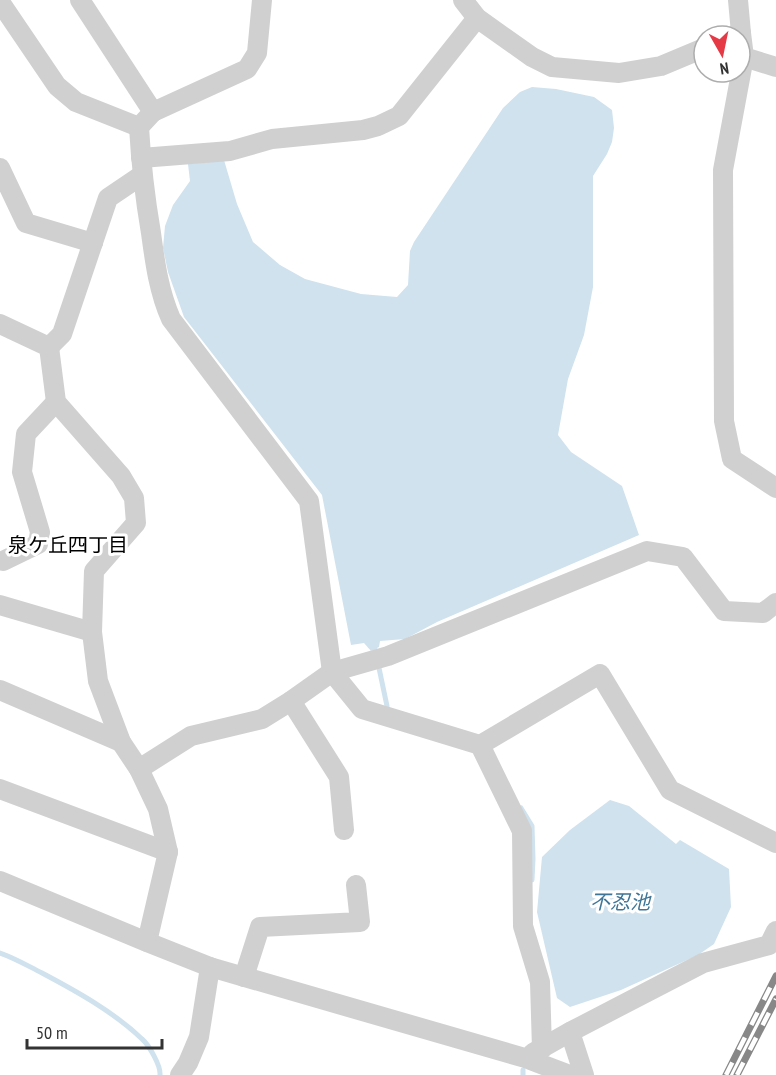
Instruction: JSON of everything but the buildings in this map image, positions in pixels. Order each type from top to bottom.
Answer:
[{"type":"street","points":[[80,0],[153,112]]},
{"type":"street","points":[[262,0],[257,53],[247,69],[153,112],[139,127],[141,167],[156,268],[164,302],[171,319],[309,501],[332,672],[362,710],[480,745],[600,674],[670,790],[776,843]]},
{"type":"street","points":[[463,0],[477,18],[532,57],[552,67],[619,73],[661,66],[692,53]]},
{"type":"street","points":[[737,24],[738,0]]},
{"type":"street","points":[[0,2],[57,86],[76,102],[139,127]]},
{"type":"street","points":[[49,347],[62,334],[108,198],[141,167],[230,151],[272,139],[363,130],[378,126],[399,116],[477,18]]},
{"type":"street","points":[[752,60],[776,68]]},
{"type":"street","points":[[739,84],[723,170],[724,421],[732,459],[776,488]]},
{"type":"street","points":[[0,168],[26,223],[93,243]]},
{"type":"street","points":[[0,324],[49,347]]},
{"type":"street","points":[[49,347],[56,402],[121,476],[134,498],[136,523],[94,571],[92,632],[98,681],[121,742],[139,769],[158,808],[168,852],[147,942]]},
{"type":"street","points":[[1,563],[38,544],[40,532],[22,472],[26,434],[56,402]]},
{"type":"street","points":[[139,769],[191,736],[262,718],[332,672],[388,656],[647,551],[683,557],[724,611],[763,613],[776,603]]},
{"type":"street","points":[[0,605],[92,632]]},
{"type":"street","points":[[0,690],[121,742]]},
{"type":"street","points":[[291,701],[339,777],[344,830]]},
{"type":"street","points":[[480,745],[522,831],[524,926],[540,982],[534,1053]]},
{"type":"street","points":[[0,789],[168,852]]},
{"type":"street","points":[[0,881],[210,967],[534,1053],[570,1075]]},
{"type":"street","points":[[244,977],[260,927],[360,922],[357,885]]},
{"type":"street","points":[[534,1053],[703,963],[769,945],[776,932]]},
{"type":"street","points":[[180,1075],[199,1037],[210,967]]},
{"type":"street","points":[[570,1032],[584,1075]]},
{"type":"water","points":[[532,87],[556,89],[594,97],[612,110],[614,128],[612,142],[593,176],[593,287],[584,335],[568,379],[558,435],[571,452],[622,486],[639,535],[437,622],[405,639],[380,641],[379,647],[371,651],[364,643],[351,645],[322,495],[184,317],[168,272],[163,248],[165,226],[173,205],[190,181],[188,164],[224,160],[237,204],[253,242],[280,265],[305,279],[361,294],[397,297],[408,285],[410,251],[414,242],[503,108],[520,92]]},
{"type":"water","name":"不忍池","points":[[610,800],[629,806],[676,844],[680,840],[729,869],[731,907],[714,944],[698,955],[621,990],[570,1007],[557,998],[537,912],[542,857],[570,830]]},
{"type":"waterway","points":[[375,649],[387,706]]},
{"type":"waterway","points":[[521,808],[532,826],[532,880]]},
{"type":"waterway","points":[[0,953],[68,987],[131,1029],[148,1046],[157,1061],[160,1075]]},
{"type":"waterway","points":[[523,1070],[523,1075]]},
{"type":"railway","points":[[726,1075],[776,976]]},
{"type":"railway","points":[[737,1075],[776,999]]},
{"type":"district","name":"泉ケ丘四丁目","points":[[68,545]]}]
